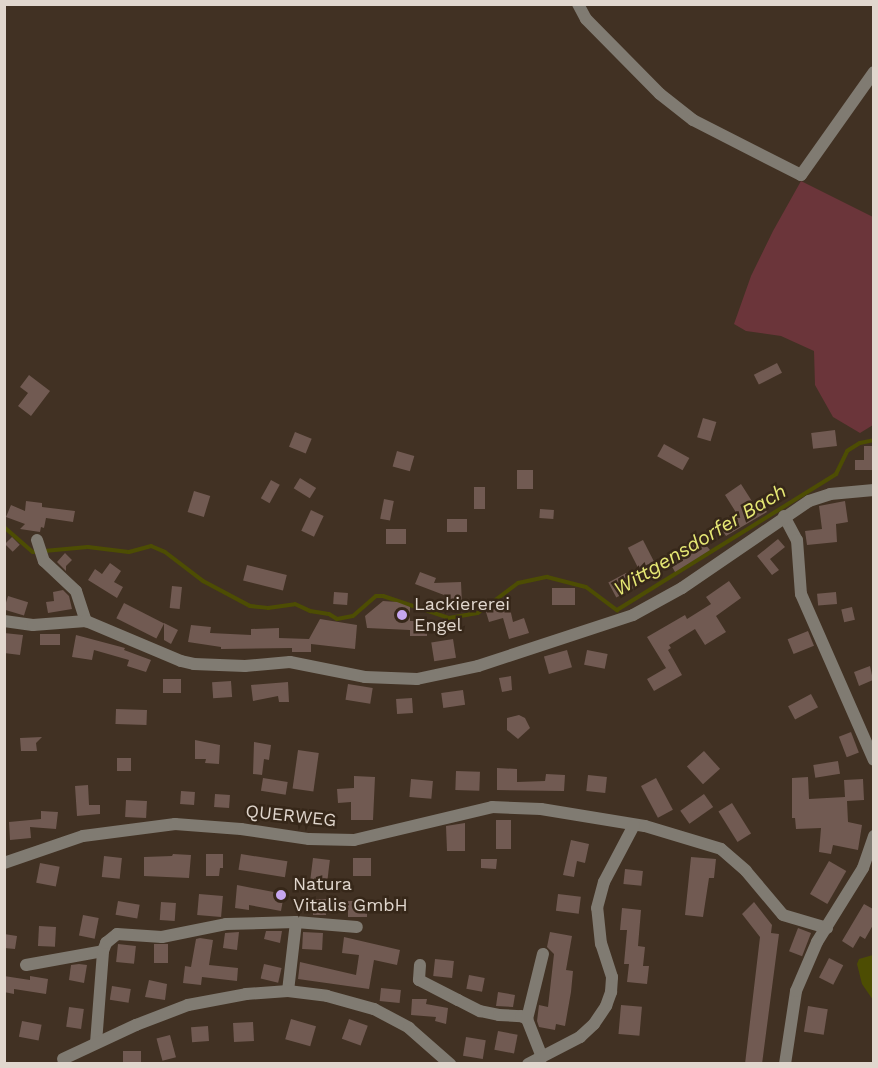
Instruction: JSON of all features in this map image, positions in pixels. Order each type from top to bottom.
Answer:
[{"type":"street","points":[[578,4],[586,19],[660,94],[693,120],[801,175],[873,72]]},
{"type":"street","points":[[4,621],[33,625],[86,621],[181,661],[194,664],[245,666],[290,662],[365,677],[417,679],[478,666],[633,615],[682,588],[809,501],[830,494],[873,490]]},
{"type":"street","points":[[784,516],[797,540],[801,594],[873,760]]},
{"type":"street","points":[[39,548],[50,568],[76,591],[86,621]]},
{"type":"street","name":"QUERWEG","points":[[5,863],[83,836],[175,824],[241,829],[309,839],[354,840],[492,807],[541,808],[590,815],[640,826],[721,849],[746,871],[783,915],[827,928]]},
{"type":"street","points":[[528,1064],[580,1037],[594,1024],[606,1006],[611,992],[612,977],[601,944],[597,908],[604,882],[640,826]]},
{"type":"street","points":[[785,1064],[796,991],[817,942],[863,868],[873,836]]},
{"type":"street","points":[[96,1043],[103,951],[106,943],[117,934],[162,937],[226,924],[296,922],[357,927]]},
{"type":"street","points":[[288,991],[296,922]]},
{"type":"street","points":[[26,965],[103,951]]},
{"type":"street","points":[[542,1057],[527,1019],[543,954]]},
{"type":"street","points":[[420,965],[419,980],[458,1000],[480,1011],[499,1016],[521,1016],[527,1019]]},
{"type":"street","points":[[63,1059],[188,1005],[246,994],[288,991],[327,996],[374,1009],[409,1028],[450,1064]]},
{"type":"shaded area","points":[[801,181],[873,217],[873,425],[860,433],[833,417],[815,385],[814,351],[781,336],[746,331],[734,324],[751,276]]},
{"type":"shaded area","points":[[874,955],[873,1000],[862,984],[857,964],[859,959]]},
{"type":"building","points":[[777,363],[782,373],[759,385],[754,375]]},
{"type":"building","points":[[29,375],[50,391],[31,416],[18,406],[28,393],[20,387]]},
{"type":"building","points":[[703,418],[716,422],[711,441],[697,437]]},
{"type":"building","points":[[835,430],[837,446],[813,449],[811,433]]},
{"type":"building","points":[[295,432],[312,439],[306,454],[289,447]]},
{"type":"building","points":[[664,444],[689,458],[683,470],[657,456]]},
{"type":"building","points":[[864,446],[873,446],[873,470],[855,470],[855,460],[864,460]]},
{"type":"building","points":[[397,451],[414,456],[410,471],[393,466]]},
{"type":"building","points":[[517,470],[533,470],[533,489],[517,489]]},
{"type":"building","points":[[300,478],[316,488],[310,498],[294,488]]},
{"type":"building","points":[[271,480],[280,485],[270,503],[261,498]]},
{"type":"building","points":[[741,484],[755,506],[761,502],[767,512],[726,536],[719,525],[737,514],[725,495]]},
{"type":"building","points":[[474,487],[485,487],[485,509],[474,509]]},
{"type":"building","points":[[194,491],[210,496],[204,517],[188,512]]},
{"type":"building","points":[[384,499],[394,501],[390,521],[380,519]]},
{"type":"building","points":[[26,501],[42,503],[42,507],[75,511],[73,522],[46,518],[44,528],[41,527],[40,532],[20,529],[25,524],[6,517],[11,505],[25,511]]},
{"type":"building","points":[[845,501],[848,522],[836,524],[837,542],[807,545],[805,531],[822,529],[819,506]]},
{"type":"building","points":[[540,509],[554,510],[553,519],[539,518]]},
{"type":"building","points":[[311,510],[324,516],[314,537],[301,531]]},
{"type":"building","points":[[447,519],[467,519],[467,532],[447,532]]},
{"type":"building","points":[[386,529],[406,529],[406,544],[386,544]]},
{"type":"building","points":[[12,537],[20,545],[13,552],[5,544]]},
{"type":"building","points":[[700,538],[710,550],[675,572],[670,563],[691,551],[688,547]]},
{"type":"building","points":[[778,539],[785,547],[770,559],[779,570],[772,575],[757,556]]},
{"type":"building","points":[[643,540],[654,562],[639,570],[628,548]]},
{"type":"building","points":[[65,553],[72,560],[66,566],[66,571],[57,562]]},
{"type":"building","points":[[110,563],[121,571],[114,582],[123,587],[117,598],[88,580],[95,569],[102,574]]},
{"type":"building","points":[[247,565],[287,575],[283,590],[243,581]]},
{"type":"building","points":[[420,572],[436,578],[434,583],[461,582],[462,605],[445,606],[444,595],[415,584]]},
{"type":"building","points":[[626,573],[634,588],[616,597],[608,582]]},
{"type":"building","points":[[729,581],[741,598],[716,616],[726,632],[705,645],[695,629],[669,645],[671,648],[668,650],[682,675],[654,691],[647,679],[666,668],[647,637],[685,615],[687,619],[711,604],[706,597]]},
{"type":"building","points":[[172,586],[182,587],[180,609],[170,608]]},
{"type":"building","points":[[552,588],[575,588],[575,605],[552,605]]},
{"type":"building","points":[[63,590],[69,596],[72,609],[48,613],[46,602],[54,601],[53,592]]},
{"type":"building","points":[[334,592],[348,593],[347,605],[333,604]]},
{"type":"building","points":[[836,592],[837,604],[818,606],[817,594]]},
{"type":"building","points":[[8,596],[28,602],[24,616],[4,609]]},
{"type":"building","points":[[383,601],[397,602],[410,607],[410,621],[427,621],[427,636],[410,636],[410,630],[367,628],[365,616]]},
{"type":"building","points":[[124,603],[164,623],[156,639],[116,618]]},
{"type":"building","points":[[509,604],[513,622],[524,618],[529,633],[509,639],[503,618],[489,622],[486,612]]},
{"type":"building","points":[[852,607],[855,620],[844,622],[841,609]]},
{"type":"building","points":[[320,619],[357,625],[355,649],[311,644],[311,652],[292,652],[292,648],[221,649],[221,647],[188,642],[191,625],[211,627],[210,633],[251,635],[251,629],[279,628],[279,638],[309,639]]},
{"type":"building","points":[[164,623],[178,630],[171,644],[164,640]]},
{"type":"building","points":[[808,631],[814,646],[794,654],[788,639]]},
{"type":"building","points":[[4,633],[23,635],[20,655],[4,653]]},
{"type":"building","points":[[40,634],[60,634],[60,645],[40,645]]},
{"type":"building","points":[[76,635],[125,648],[124,650],[151,660],[146,672],[127,666],[129,660],[94,650],[92,660],[72,657]]},
{"type":"building","points":[[453,639],[456,658],[434,661],[431,642]]},
{"type":"building","points":[[567,650],[572,667],[549,674],[544,657]]},
{"type":"building","points":[[587,650],[608,654],[605,669],[584,665]]},
{"type":"building","points":[[870,666],[873,680],[859,686],[854,672]]},
{"type":"building","points":[[511,676],[512,690],[502,692],[499,678]]},
{"type":"building","points":[[163,679],[181,679],[181,693],[163,693]]},
{"type":"building","points":[[231,681],[232,697],[213,698],[212,682]]},
{"type":"building","points":[[288,682],[289,702],[279,702],[278,696],[253,701],[251,685]]},
{"type":"building","points":[[348,684],[373,688],[370,704],[345,700]]},
{"type":"building","points":[[463,690],[465,705],[443,708],[441,693]]},
{"type":"building","points":[[811,694],[818,707],[795,719],[788,706]]},
{"type":"building","points":[[412,698],[413,713],[397,714],[396,699]]},
{"type":"building","points":[[116,709],[147,710],[146,725],[115,724]]},
{"type":"building","points":[[519,715],[525,718],[530,728],[518,739],[507,730],[507,718]]},
{"type":"building","points":[[851,732],[859,753],[847,757],[839,737]]},
{"type":"building","points":[[42,737],[36,743],[37,751],[21,751],[20,738]]},
{"type":"building","points":[[195,740],[220,745],[219,764],[205,763],[206,759],[195,759]]},
{"type":"building","points":[[254,742],[271,745],[269,760],[264,759],[262,775],[253,774]]},
{"type":"building","points":[[298,750],[319,753],[313,792],[293,789]]},
{"type":"building","points":[[704,751],[720,769],[703,784],[687,766]]},
{"type":"building","points":[[117,758],[131,758],[131,771],[117,771]]},
{"type":"building","points":[[838,761],[840,774],[815,778],[813,765]]},
{"type":"building","points":[[497,768],[517,769],[517,782],[545,781],[546,774],[565,775],[564,791],[497,790]]},
{"type":"building","points":[[456,771],[480,772],[479,791],[455,790]]},
{"type":"building","points":[[588,775],[607,777],[605,793],[586,791]]},
{"type":"building","points":[[354,776],[375,777],[373,820],[351,820],[351,802],[338,803],[337,789],[354,788]]},
{"type":"building","points":[[808,777],[809,799],[845,797],[844,780],[863,779],[864,800],[847,801],[848,822],[862,825],[858,850],[833,845],[831,854],[819,852],[821,828],[796,829],[795,818],[792,818],[792,778]]},
{"type":"building","points":[[263,778],[288,782],[286,795],[261,791]]},
{"type":"building","points":[[656,778],[673,810],[658,818],[641,786]]},
{"type":"building","points":[[411,779],[433,781],[431,799],[409,797]]},
{"type":"building","points":[[88,785],[89,805],[100,805],[100,814],[77,816],[75,786]]},
{"type":"building","points":[[181,791],[195,792],[194,805],[180,804]]},
{"type":"building","points":[[215,794],[230,795],[229,808],[214,807]]},
{"type":"building","points":[[704,794],[713,807],[689,824],[680,811]]},
{"type":"building","points":[[126,800],[147,801],[146,818],[125,817]]},
{"type":"building","points":[[732,803],[751,834],[738,842],[718,811]]},
{"type":"building","points":[[41,811],[58,812],[56,829],[30,827],[31,838],[10,840],[9,822],[41,819]]},
{"type":"building","points":[[496,820],[511,820],[511,849],[496,849]]},
{"type":"building","points":[[465,823],[465,851],[447,851],[446,826]]},
{"type":"building","points":[[571,840],[589,844],[585,863],[577,861],[574,877],[563,875]]},
{"type":"building","points":[[173,854],[191,855],[189,878],[144,876],[144,857],[172,856]]},
{"type":"building","points":[[206,854],[223,854],[223,868],[220,868],[219,876],[206,876]]},
{"type":"building","points":[[241,854],[287,861],[285,877],[238,870]]},
{"type":"building","points":[[104,856],[122,858],[120,879],[102,877]]},
{"type":"building","points":[[691,857],[716,859],[714,878],[709,878],[703,917],[685,915]]},
{"type":"building","points":[[313,858],[330,860],[327,883],[310,881]]},
{"type":"building","points":[[353,858],[371,858],[371,876],[353,876]]},
{"type":"building","points":[[481,859],[497,859],[496,869],[481,868]]},
{"type":"building","points":[[829,861],[846,871],[827,904],[810,894]]},
{"type":"building","points":[[40,863],[60,867],[56,886],[36,883]]},
{"type":"building","points":[[625,869],[643,871],[641,886],[623,884]]},
{"type":"building","points":[[237,885],[284,894],[281,911],[249,905],[249,910],[235,908]]},
{"type":"building","points":[[199,894],[223,896],[221,917],[197,915]]},
{"type":"building","points":[[558,894],[581,897],[579,914],[556,911]]},
{"type":"building","points":[[313,899],[326,899],[326,915],[313,915]]},
{"type":"building","points":[[118,901],[140,905],[137,919],[116,915]]},
{"type":"building","points":[[348,901],[367,901],[367,917],[348,917]]},
{"type":"building","points":[[161,902],[176,903],[175,921],[160,920]]},
{"type":"building","points":[[754,902],[772,925],[771,933],[779,934],[762,1064],[745,1064],[760,937],[742,914]]},
{"type":"building","points":[[864,904],[873,909],[873,925],[865,939],[860,936],[853,948],[842,941]]},
{"type":"building","points":[[622,908],[641,910],[638,946],[645,947],[643,966],[649,966],[647,984],[627,982],[629,964],[624,964],[627,930],[620,930]]},
{"type":"building","points":[[83,915],[99,918],[95,939],[79,936]]},
{"type":"building","points":[[39,926],[56,927],[55,947],[38,946]]},
{"type":"building","points":[[798,928],[811,933],[802,956],[789,951]]},
{"type":"building","points":[[266,931],[282,931],[280,943],[264,939]]},
{"type":"building","points":[[239,932],[237,950],[223,948],[225,933]]},
{"type":"building","points":[[303,932],[323,933],[322,950],[302,949]]},
{"type":"building","points":[[550,932],[572,936],[566,970],[573,971],[565,1026],[556,1024],[555,1030],[539,1027],[537,1021],[539,1005],[548,1007],[554,954],[547,947]]},
{"type":"building","points":[[4,934],[17,936],[15,949],[4,948]]},
{"type":"building","points":[[344,937],[400,950],[397,965],[374,960],[369,989],[298,979],[300,962],[356,975],[359,955],[342,953]]},
{"type":"building","points":[[196,939],[213,940],[209,965],[238,968],[237,981],[202,977],[201,985],[183,983],[185,966],[191,967]]},
{"type":"building","points":[[118,944],[136,946],[134,964],[116,962]]},
{"type":"building","points":[[154,944],[168,944],[168,963],[154,963]]},
{"type":"building","points":[[829,958],[843,965],[833,985],[819,978]]},
{"type":"building","points":[[435,959],[454,961],[452,978],[433,976]]},
{"type":"building","points":[[264,964],[282,968],[278,983],[261,979]]},
{"type":"building","points":[[71,965],[87,965],[84,983],[69,980]]},
{"type":"building","points":[[469,975],[485,978],[482,992],[466,989]]},
{"type":"building","points":[[4,976],[30,980],[30,976],[48,979],[46,994],[14,989],[14,994],[4,992]]},
{"type":"building","points":[[149,980],[167,984],[165,1000],[145,997]]},
{"type":"building","points":[[112,986],[131,989],[129,1003],[110,1000]]},
{"type":"building","points":[[381,988],[401,990],[400,1003],[380,1001]]},
{"type":"building","points":[[498,992],[515,995],[513,1007],[496,1006]]},
{"type":"building","points":[[412,999],[427,999],[426,1004],[448,1008],[446,1024],[435,1021],[436,1017],[411,1015]]},
{"type":"building","points":[[621,1005],[642,1007],[639,1036],[618,1034]]},
{"type":"building","points":[[808,1006],[828,1009],[824,1035],[804,1032]]},
{"type":"building","points":[[69,1007],[84,1009],[81,1029],[66,1027]]},
{"type":"building","points":[[291,1019],[316,1026],[310,1046],[285,1039]]},
{"type":"building","points":[[349,1019],[368,1026],[361,1046],[342,1039]]},
{"type":"building","points":[[22,1021],[42,1025],[39,1041],[19,1037]]},
{"type":"building","points":[[253,1022],[254,1041],[234,1042],[233,1023]]},
{"type":"building","points":[[208,1026],[209,1041],[192,1042],[191,1027]]},
{"type":"building","points":[[498,1031],[518,1035],[514,1053],[494,1050]]},
{"type":"building","points":[[170,1035],[176,1057],[162,1061],[156,1039]]},
{"type":"building","points":[[466,1037],[486,1040],[483,1059],[463,1056]]},
{"type":"building","points":[[123,1051],[141,1051],[141,1064],[123,1064]]},
{"type":"waterway","name":"Wittgensdorfer Bach","points":[[4,527],[33,552],[88,547],[129,552],[151,546],[165,552],[203,581],[250,606],[268,608],[295,604],[310,611],[329,614],[337,619],[353,616],[376,596],[383,596],[449,618],[478,613],[518,583],[547,577],[586,587],[617,610],[836,474],[847,451],[860,443],[874,440]]},
{"type":"place","name":"Lackiererei Engel","points":[[402,615]]},
{"type":"place","name":"Natura Vitalis GmbH","points":[[281,895]]}]
